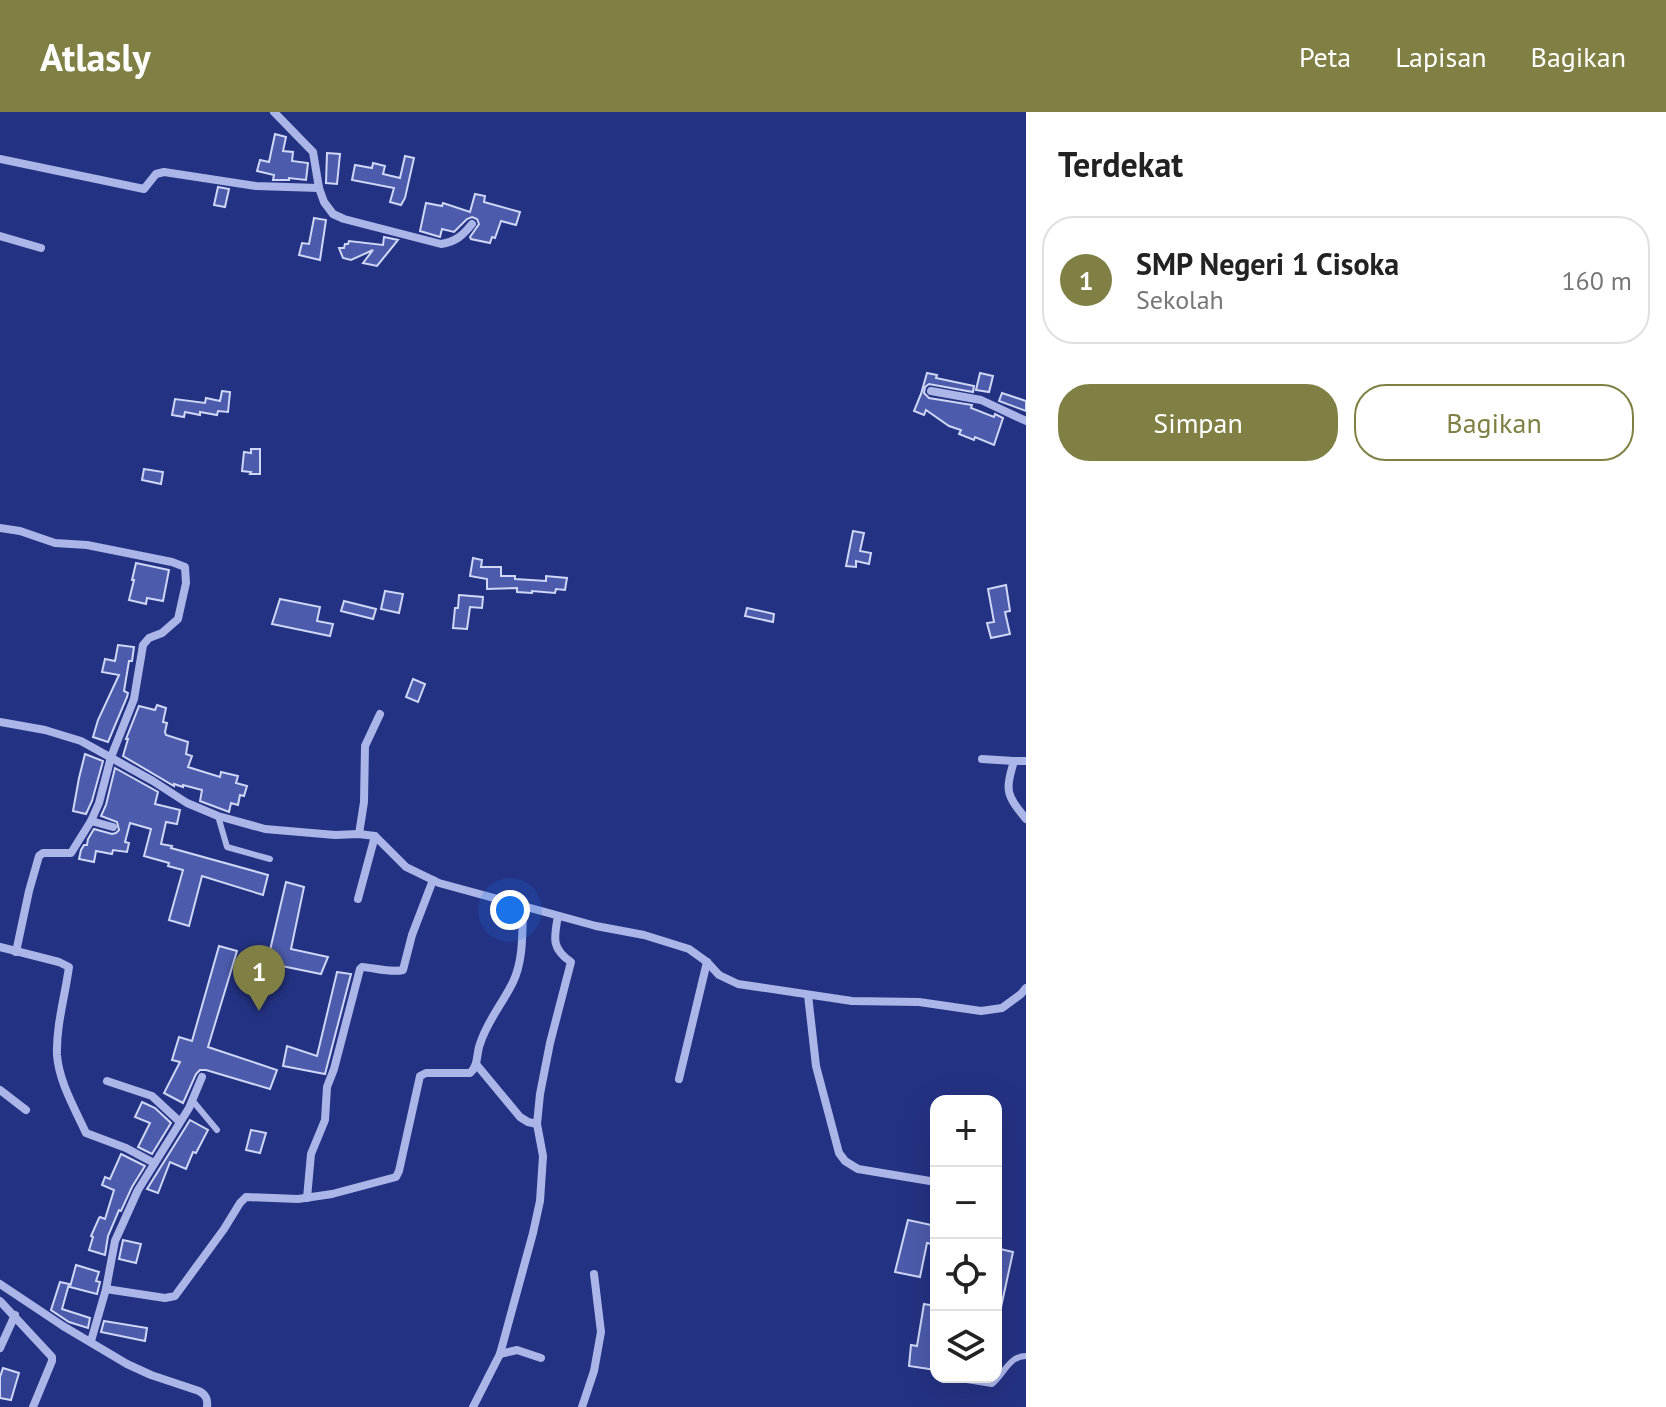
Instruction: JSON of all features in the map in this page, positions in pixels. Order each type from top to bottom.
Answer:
[{"type":"street","points":[[274,112],[313,152],[319,188],[327,207],[339,218],[441,244],[463,235],[472,224]]},
{"type":"street","points":[[0,159],[144,189],[154,176],[164,172],[256,186],[319,188]]},
{"type":"street","points":[[0,236],[41,248]]},
{"type":"street","points":[[931,391],[981,400],[1026,421]]},
{"type":"street","points":[[0,528],[55,543],[87,545],[172,562],[185,567],[186,583],[178,619],[143,645],[134,699],[111,757],[91,821],[71,853],[43,853],[39,856],[16,952]]},
{"type":"street","points":[[359,834],[364,802],[365,746],[380,714]]},
{"type":"street","points":[[0,722],[24,725],[81,741],[187,803],[218,816],[265,829],[375,836],[406,867],[433,880],[523,907],[644,935],[689,949],[719,975],[738,984],[852,1001],[919,1002],[981,1011],[1002,1008],[1026,988]]},
{"type":"street","points":[[982,759],[1026,761]]},
{"type":"street","points":[[1014,761],[1007,784],[1008,792],[1011,801],[1026,819]]},
{"type":"street","points":[[91,821],[113,827]]},
{"type":"street","points":[[358,899],[375,836]]},
{"type":"street","points":[[307,1198],[311,1154],[325,1120],[327,1087],[360,969],[403,970],[412,935],[433,880]]},
{"type":"street","points":[[106,1289],[165,1298],[175,1296],[243,1199],[251,1196],[307,1198],[396,1177],[420,1076],[426,1073],[473,1071],[487,1028],[520,964],[523,907]]},
{"type":"street","points":[[473,1407],[500,1354],[527,1262],[540,1201],[543,1156],[537,1124],[540,1094],[571,962],[557,950],[554,935],[558,916]]},
{"type":"street","points":[[0,947],[69,967],[57,1054],[60,1071],[86,1133],[126,1148],[154,1163]]},
{"type":"street","points":[[679,1079],[707,962]]},
{"type":"street","points":[[808,995],[816,1066],[839,1153],[858,1169],[930,1181]]},
{"type":"street","points":[[476,1064],[520,1117],[537,1124]]},
{"type":"street","points":[[91,1341],[106,1289],[115,1241],[138,1190],[192,1100],[202,1077]]},
{"type":"street","points":[[107,1081],[152,1096],[179,1121]]},
{"type":"street","points":[[0,1090],[26,1110]]},
{"type":"street","points":[[582,1407],[594,1371],[601,1332],[594,1274]]},
{"type":"street","points":[[0,1284],[127,1364],[199,1391],[205,1395],[207,1407]]},
{"type":"street","points":[[0,1301],[52,1357],[33,1407]]},
{"type":"street","points":[[0,1348],[15,1315]]},
{"type":"street","points":[[500,1354],[517,1350],[541,1358]]},
{"type":"lane","points":[[218,816],[227,847],[270,859]]},
{"type":"lane","points":[[192,1100],[217,1130]]},
{"type":"lane","points":[[1002,1374],[1016,1357],[1026,1356]]},
{"type":"building","points":[[275,134],[286,137],[283,151],[293,152],[292,161],[308,163],[306,180],[273,180],[274,175],[257,171],[260,160],[269,162]]},
{"type":"building","points":[[327,153],[340,154],[337,184],[326,183]]},
{"type":"building","points":[[405,156],[414,158],[401,205],[390,202],[394,188],[352,180],[355,165],[372,168],[373,163],[385,166],[383,174],[400,178]]},
{"type":"building","points":[[218,187],[229,189],[225,207],[214,205]]},
{"type":"building","points":[[475,194],[485,196],[484,202],[520,212],[516,225],[501,221],[490,243],[471,239],[479,224],[472,217],[454,232],[442,229],[440,237],[420,231],[426,203],[442,206],[443,203],[470,212]]},
{"type":"building","points":[[314,218],[326,220],[320,260],[299,255],[302,243],[309,244]]},
{"type":"building","points":[[384,237],[398,240],[377,266],[363,263],[373,250],[351,260],[343,258],[339,248],[344,248],[349,241],[383,245]]},
{"type":"building","points":[[927,373],[937,375],[936,378],[974,386],[973,392],[929,384],[924,393],[929,398],[972,405],[971,408],[1003,418],[994,445],[959,434],[961,430],[949,426],[926,410],[924,415],[914,411]]},
{"type":"building","points":[[980,373],[993,376],[989,392],[976,390]]},
{"type":"building","points":[[222,391],[230,392],[228,412],[218,411],[217,415],[200,412],[200,415],[185,412],[184,417],[172,415],[175,399],[205,403],[206,398],[220,401]]},
{"type":"building","points":[[1002,393],[1026,401],[1026,411],[999,401]]},
{"type":"building","points":[[251,449],[260,449],[260,474],[242,471],[244,452],[251,453]]},
{"type":"building","points":[[144,469],[163,472],[161,484],[142,480]]},
{"type":"building","points":[[853,531],[864,533],[860,551],[871,553],[869,564],[856,561],[856,567],[846,566]]},
{"type":"building","points":[[473,558],[482,560],[481,567],[501,567],[501,576],[515,576],[515,579],[546,581],[546,576],[567,578],[565,590],[532,593],[517,592],[517,588],[487,589],[487,579],[470,576]]},
{"type":"building","points":[[136,563],[169,570],[163,601],[147,598],[146,604],[129,600]]},
{"type":"building","points":[[1006,585],[1010,611],[1005,612],[1010,634],[991,638],[987,623],[994,622],[988,589]]},
{"type":"building","points":[[385,591],[403,594],[399,613],[381,609]]},
{"type":"building","points":[[459,595],[483,597],[482,608],[470,607],[467,629],[453,628]]},
{"type":"building","points":[[280,599],[320,607],[317,621],[333,624],[330,636],[272,624]]},
{"type":"building","points":[[344,601],[376,609],[373,619],[341,611]]},
{"type":"building","points":[[747,608],[774,614],[773,622],[745,616]]},
{"type":"building","points":[[118,645],[134,647],[124,691],[128,693],[127,697],[108,742],[93,737],[119,675],[102,672],[105,659],[115,661]]},
{"type":"building","points":[[413,679],[425,684],[418,702],[406,697]]},
{"type":"building","points":[[157,705],[166,708],[163,722],[167,723],[166,735],[188,742],[186,754],[192,756],[188,767],[220,777],[221,772],[238,776],[236,783],[247,786],[244,796],[240,795],[238,805],[231,803],[229,812],[200,801],[202,790],[174,786],[123,756],[139,706],[155,710]]},
{"type":"building","points":[[85,754],[103,761],[86,814],[73,811]]},
{"type":"building","points":[[115,768],[158,792],[155,804],[180,810],[177,824],[166,822],[161,844],[268,875],[263,895],[202,876],[189,926],[169,920],[183,870],[144,856],[151,829],[130,823],[125,842],[129,843],[127,852],[113,850],[112,854],[96,851],[94,862],[79,859],[94,829],[112,834],[119,830],[117,822],[101,816]]},
{"type":"building","points":[[286,882],[304,887],[291,949],[328,957],[321,974],[267,963]]},
{"type":"building","points":[[219,946],[237,951],[208,1047],[277,1070],[270,1089],[200,1070],[183,1103],[164,1093],[180,1062],[172,1060],[179,1037],[192,1041]]},
{"type":"building","points":[[337,972],[351,974],[325,1074],[283,1066],[287,1046],[317,1056]]},
{"type":"building","points":[[142,1102],[155,1108],[171,1123],[152,1154],[138,1147],[150,1123],[135,1117]]},
{"type":"building","points":[[190,1120],[208,1130],[196,1153],[193,1152],[186,1169],[170,1162],[158,1193],[147,1189]]},
{"type":"building","points":[[251,1130],[266,1133],[260,1153],[246,1150]]},
{"type":"building","points":[[121,1154],[145,1166],[119,1210],[108,1236],[105,1255],[89,1250],[91,1236],[99,1218],[105,1219],[114,1190],[102,1185],[105,1177],[110,1179]]},
{"type":"building","points":[[908,1220],[930,1225],[930,1244],[927,1243],[920,1277],[895,1272]]},
{"type":"building","points":[[123,1240],[141,1244],[136,1263],[119,1259]]},
{"type":"building","points":[[1002,1249],[1013,1252],[1002,1303]]},
{"type":"building","points":[[76,1265],[99,1272],[97,1294],[70,1287]]},
{"type":"building","points":[[60,1282],[69,1284],[62,1309],[90,1318],[88,1328],[69,1322],[51,1310]]},
{"type":"building","points":[[924,1304],[930,1305],[930,1369],[909,1366],[911,1345],[917,1346]]},
{"type":"building","points":[[104,1321],[147,1328],[145,1341],[101,1332]]},
{"type":"building","points":[[3,1368],[19,1373],[11,1400],[0,1398]]},
{"type":"place","name":"SMP Negeri 1 Cisoka","points":[[259,1011]]}]
